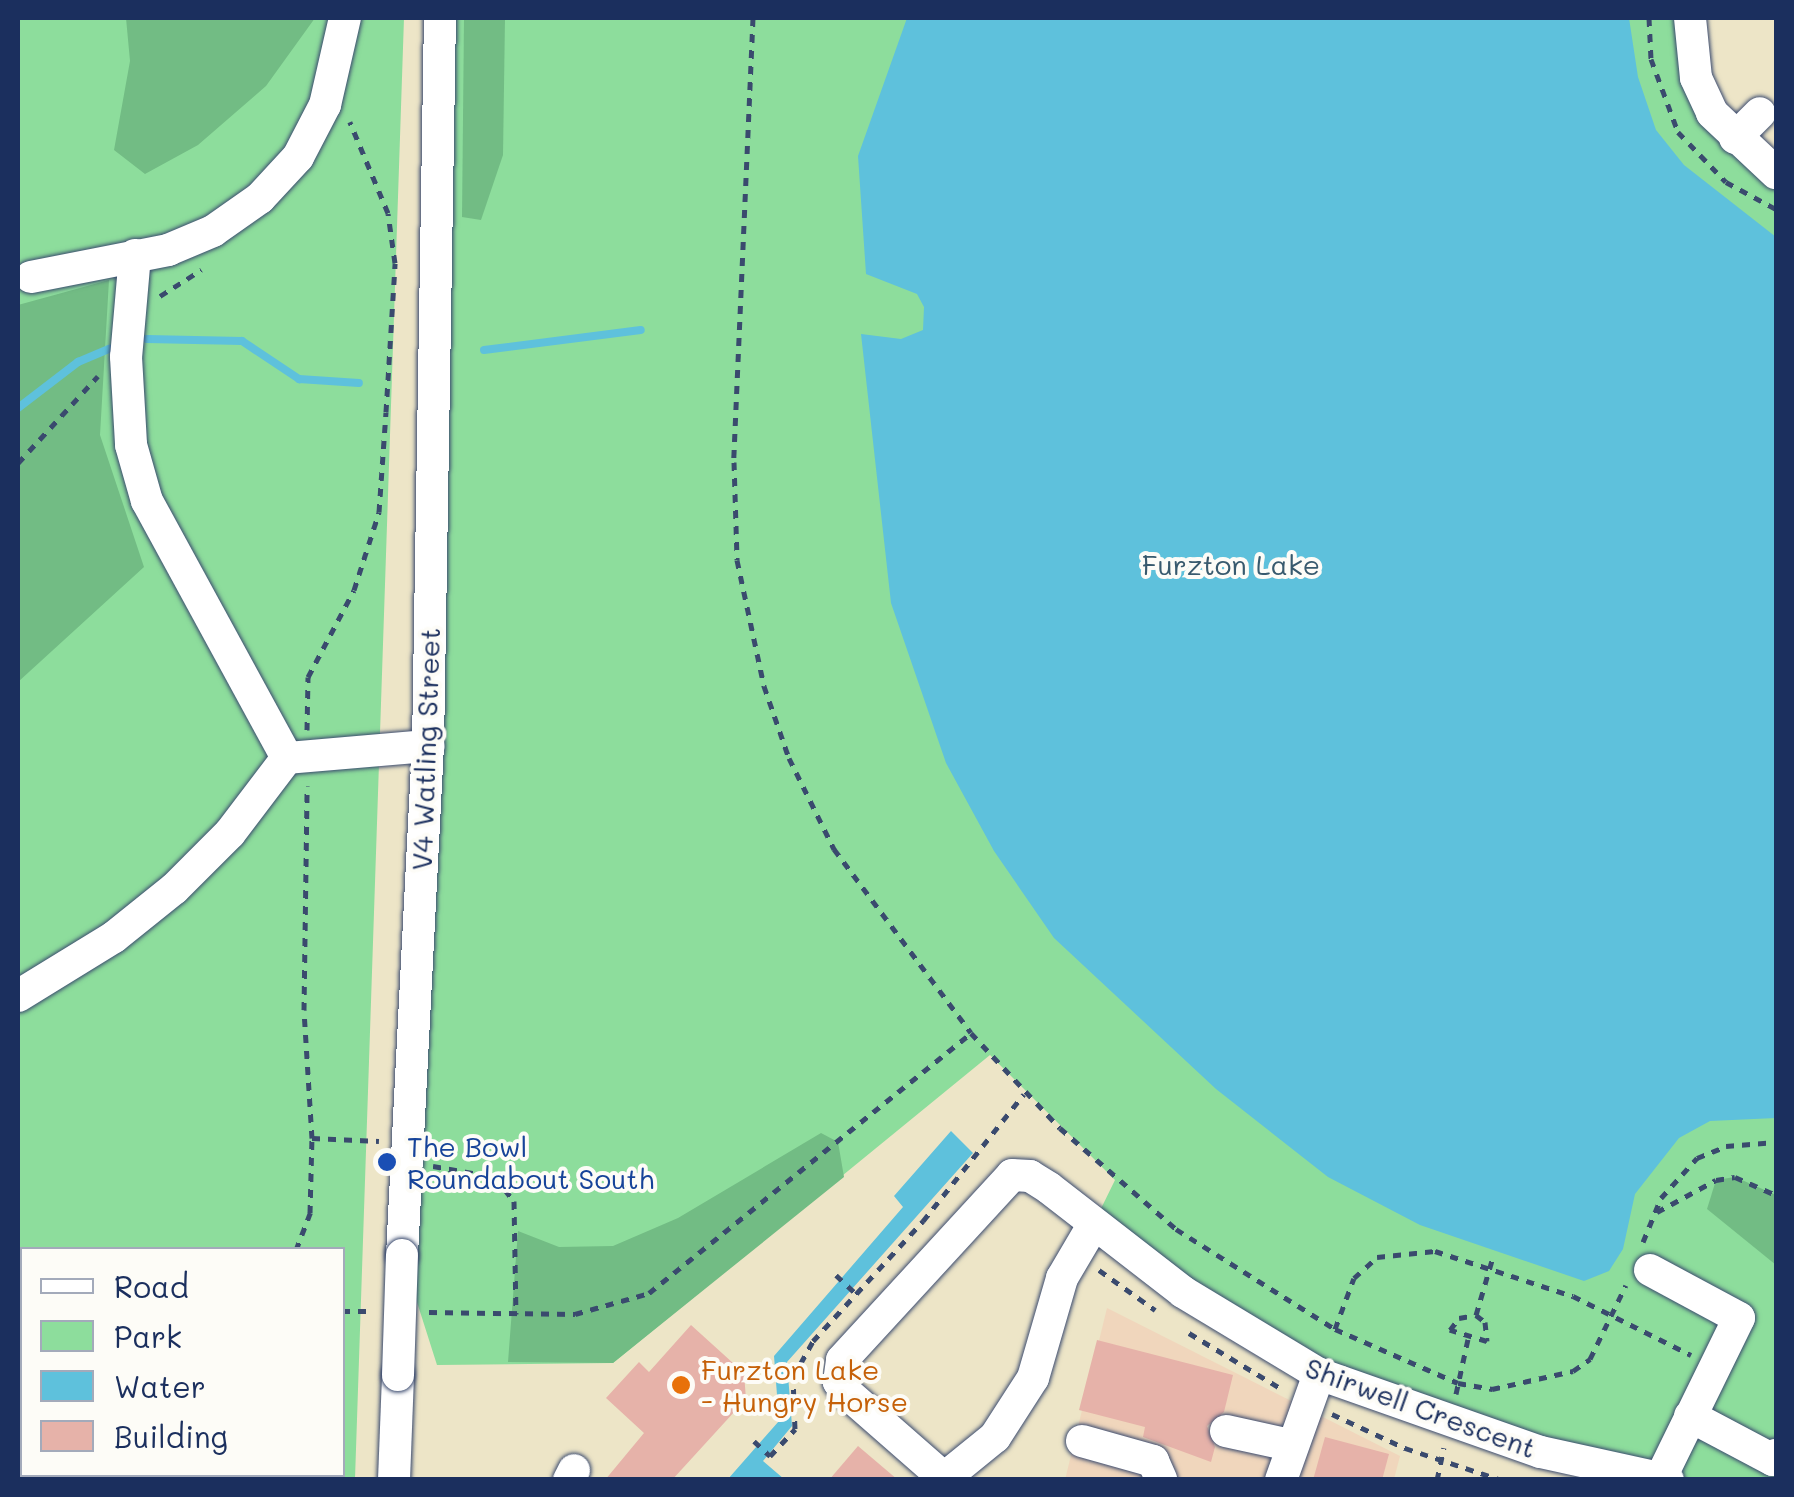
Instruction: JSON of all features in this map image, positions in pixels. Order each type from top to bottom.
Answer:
[{"type":"street","points":[[32,277],[135,255],[212,231],[260,198],[298,157],[325,105],[345,18]]},
{"type":"street","name":"V4 Watling Street","points":[[394,1480],[405,1164],[428,746],[440,18]]},
{"type":"street","points":[[1690,18],[1696,78],[1712,114],[1776,173]]},
{"type":"street","points":[[1734,138],[1760,113]]},
{"type":"street","points":[[135,255],[126,357],[131,445],[147,501],[296,758]]},
{"type":"street","points":[[18,996],[114,937],[174,889],[296,758],[428,746]]},
{"type":"street","name":"Shirwell Crescent","points":[[943,1479],[848,1393],[839,1382],[842,1360],[1012,1175],[1030,1176],[1049,1188],[1092,1227],[1254,1340],[1319,1374],[1541,1452],[1665,1478]]},
{"type":"street","points":[[943,1479],[995,1438],[1033,1378],[1058,1289],[1092,1227]]},
{"type":"street","points":[[1640,1265],[1739,1318],[1712,1367],[1665,1478]]},
{"type":"street","points":[[1281,1480],[1290,1445],[1319,1374]]},
{"type":"street","points":[[1690,1416],[1773,1460],[1776,1455]]},
{"type":"street","points":[[1226,1431],[1290,1445]]},
{"type":"street","points":[[1082,1441],[1153,1462],[1162,1479]]},
{"type":"path","points":[[753,18],[734,462],[737,560],[750,630],[789,758],[834,848],[970,1033],[1115,1180],[1192,1239],[1336,1329],[1458,1382],[1492,1389],[1573,1371],[1590,1359],[1640,1265],[1655,1214],[1672,1182],[1697,1158],[1726,1146],[1776,1142]]},
{"type":"path","points":[[297,1247],[310,1213],[312,1138],[296,758],[308,677],[354,590],[379,512],[395,264],[388,213],[350,122],[339,136]]},
{"type":"path","points":[[132,304],[170,293],[212,262]]},
{"type":"path","points":[[18,463],[108,366]]},
{"type":"path","points":[[420,1312],[516,1314],[616,1306],[675,1277],[970,1033]]},
{"type":"path","points":[[312,1138],[381,1141]]},
{"type":"path","points":[[405,1164],[476,1170],[505,1188],[518,1231],[516,1314]]},
{"type":"path","points":[[1655,1214],[1716,1180],[1735,1177],[1776,1196]]},
{"type":"path","points":[[1336,1329],[1354,1278],[1377,1257],[1435,1251],[1490,1266],[1616,1314],[1712,1367]]},
{"type":"path","points":[[1476,1315],[1494,1258]]},
{"type":"path","points":[[836,1275],[854,1292]]},
{"type":"path","points":[[345,1311],[381,1312]]},
{"type":"path","points":[[1476,1315],[1487,1326],[1487,1341],[1468,1339],[1451,1325],[1476,1315]]},
{"type":"path","points":[[1458,1382],[1468,1339]]},
{"type":"path","points":[[754,1441],[770,1456]]},
{"type":"shaded area","points":[[1107,1308],[1400,1456],[1394,1479],[1065,1480]]},
{"type":"green space","points":[[18,18],[404,18],[355,1479],[18,1479]]},
{"type":"green space","points":[[126,18],[315,18],[266,86],[198,145],[145,174],[114,150],[130,61]]},
{"type":"green space","name":"Furzton Lake","points":[[440,18],[1690,18],[1696,78],[1776,173],[1776,1479],[1668,1479],[1319,1374],[1092,1227],[1115,1180],[990,1055],[613,1363],[437,1365],[402,1255]]},
{"type":"green space","points":[[464,18],[505,18],[503,155],[481,220],[462,217]]},
{"type":"green space","points":[[109,280],[100,435],[144,567],[18,682],[18,305]]},
{"type":"green space","points":[[821,1133],[838,1142],[844,1177],[613,1363],[508,1362],[518,1231],[559,1247],[613,1246],[678,1218]]},
{"type":"green space","points":[[1735,1177],[1776,1195],[1776,1265],[1707,1209],[1716,1180]]},
{"type":"water","name":"Furzton Lake","points":[[907,18],[1629,18],[1638,77],[1656,130],[1684,165],[1776,237],[1776,1118],[1710,1121],[1679,1138],[1635,1194],[1623,1249],[1609,1271],[1584,1281],[1420,1225],[1328,1177],[1216,1089],[1054,938],[994,851],[946,763],[891,603],[861,334],[901,339],[923,330],[924,307],[917,294],[866,274],[858,156]]},
{"type":"water","points":[[951,1131],[973,1153],[787,1362],[792,1426],[763,1461],[784,1479],[728,1479],[779,1421],[774,1356],[903,1207],[894,1196]]},
{"type":"building","name":"Furzton Lake - Hungry Horse","points":[[691,1325],[744,1373],[746,1399],[672,1480],[605,1480],[644,1433],[606,1398],[639,1362],[649,1372]]},
{"type":"building","points":[[1097,1340],[1233,1375],[1224,1412],[1207,1426],[1215,1447],[1211,1462],[1143,1437],[1145,1427],[1079,1410]]},
{"type":"building","points":[[1325,1437],[1389,1454],[1382,1480],[1313,1480]]},
{"type":"building","points":[[858,1446],[898,1480],[829,1480]]},
{"type":"waterway","points":[[484,350],[641,330]]},
{"type":"waterway","points":[[147,339],[242,341],[299,379],[359,383]]},
{"type":"waterway","points":[[18,408],[78,362],[109,349]]},
{"type":"place","name":"The Bowl Roundabout South","points":[[387,1162]]},
{"type":"place","name":"Furzton Lake - Hungry Horse","points":[[681,1385]]}]
